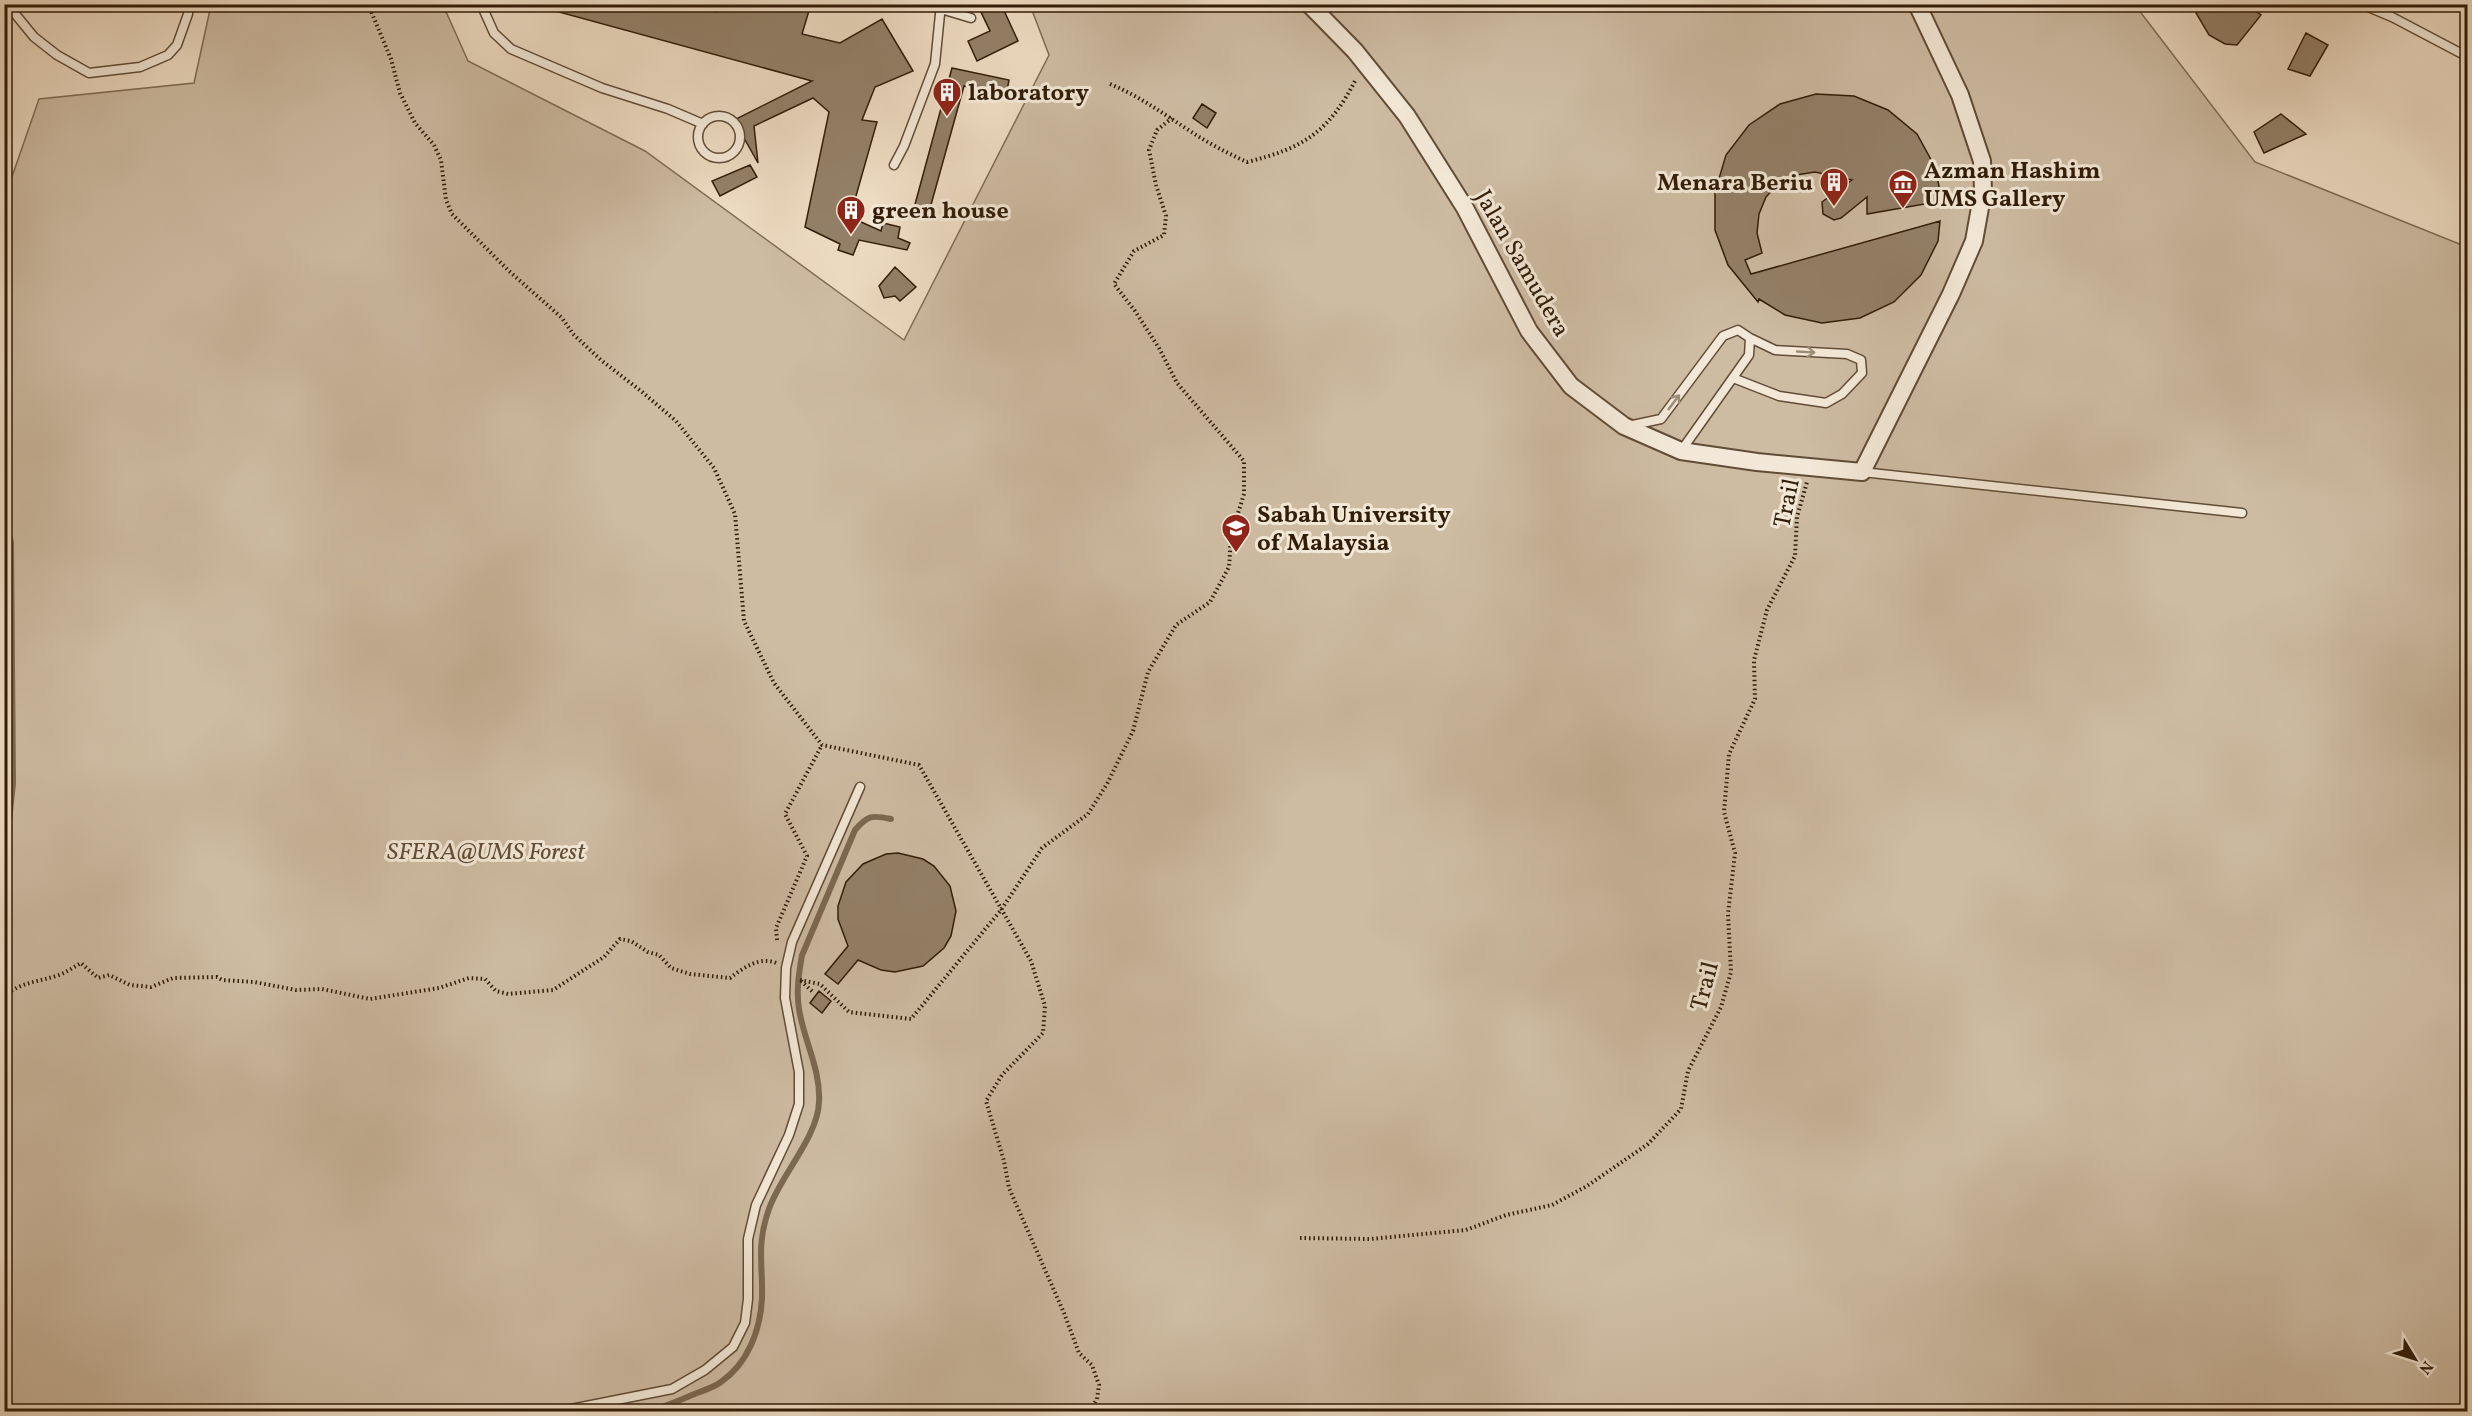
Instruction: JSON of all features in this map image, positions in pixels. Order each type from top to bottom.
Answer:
[{"type":"street","name":"Jalan Samudera","points":[[1309,4],[1355,51],[1407,116],[1465,208],[1529,331],[1571,386],[1624,426],[1681,451],[1862,472]]},
{"type":"street","points":[[1862,472],[1951,294],[1974,241],[1983,191],[1982,161],[1960,95],[1917,4]]},
{"type":"lane","points":[[7,4],[34,37],[57,55],[89,73],[140,67],[168,55],[177,45],[188,14],[188,4]]},
{"type":"lane","points":[[481,4],[494,33],[511,49],[602,88],[668,109],[703,124]]},
{"type":"lane","points":[[2361,4],[2392,17],[2468,57]]},
{"type":"lane","points":[[894,165],[904,146],[935,64],[941,7],[971,18]]},
{"type":"lane","points":[[715,117],[729,119],[735,123],[741,137],[736,151],[716,159],[703,151],[698,138],[703,124],[715,117]]},
{"type":"lane","points":[[1624,426],[1661,419],[1723,336],[1738,330],[1775,350],[1847,354],[1861,360],[1862,373],[1842,394],[1826,403],[1779,396],[1733,378]]},
{"type":"lane","points":[[1681,451],[1749,355],[1750,338]]},
{"type":"lane","points":[[1862,472],[2242,513]]},
{"type":"lane","points":[[556,1412],[672,1389],[705,1370],[733,1347],[745,1323],[748,1299],[748,1239],[756,1205],[789,1135],[799,1104],[799,1072],[785,998],[786,968],[792,942],[860,787]]},
{"type":"path","points":[[368,4],[391,59],[400,93],[415,123],[434,145],[441,160],[446,201],[452,214],[509,271],[562,318],[573,334],[602,362],[641,390],[676,421],[714,468],[735,514],[737,562],[744,621],[774,682],[822,745],[919,765],[1031,961],[1046,1006],[1042,1033],[1021,1058],[1002,1075],[986,1101],[1010,1188],[1079,1353],[1092,1365],[1099,1385],[1097,1399],[1089,1412]]},
{"type":"path","points":[[1110,84],[1136,94],[1219,149],[1247,162],[1299,146],[1323,128],[1345,101],[1357,77],[1355,51]]},
{"type":"path","points":[[814,993],[800,980],[820,984],[849,1012],[911,1019],[1000,910],[1042,848],[1088,814],[1107,784],[1133,731],[1148,672],[1176,625],[1210,602],[1229,567],[1231,536],[1245,494],[1244,461],[1177,383],[1147,329],[1114,284],[1134,251],[1164,235],[1166,216],[1156,185],[1149,150],[1157,130],[1172,118]]},
{"type":"path","name":"Trail","points":[[1300,1238],[1370,1239],[1466,1230],[1506,1215],[1552,1205],[1587,1186],[1648,1144],[1681,1109],[1688,1071],[1721,1007],[1731,972],[1728,914],[1735,853],[1724,812],[1729,754],[1755,699],[1754,660],[1767,610],[1795,556],[1797,517],[1812,468]]},
{"type":"path","points":[[777,944],[776,928],[807,856],[785,814],[822,745]]},
{"type":"path","points":[[4,996],[27,983],[60,975],[81,963],[98,978],[109,975],[130,985],[151,987],[173,978],[218,977],[222,980],[254,982],[296,990],[322,989],[370,999],[439,988],[469,978],[485,979],[496,991],[508,994],[553,990],[604,957],[620,939],[631,941],[648,952],[659,955],[671,968],[690,974],[730,978],[744,968],[765,960],[771,961],[774,953]]},
{"type":"green space","name":"Sabah University of Malaysia","points":[[211,5],[443,5],[468,61],[645,151],[904,340],[1049,55],[1030,5],[2135,5],[2255,162],[2467,247],[2467,1411],[5,1412],[4,938],[11,914],[4,854],[5,197],[39,99],[194,83]]},
{"type":"building","points":[[549,4],[687,4],[717,12],[719,4],[811,4],[802,34],[840,43],[882,19],[913,71],[875,87],[862,120],[877,122],[850,217],[881,231],[883,223],[900,227],[898,238],[910,243],[907,250],[859,240],[853,255],[838,250],[840,244],[805,227],[829,112],[813,98],[754,126],[758,163],[734,120],[812,81],[548,9]]},
{"type":"building","points":[[993,4],[1001,4],[1018,41],[977,61],[968,41],[990,31],[980,10]]},
{"type":"building","points":[[2200,4],[2246,4],[2261,15],[2237,45],[2225,44],[2209,35],[2196,13]]},
{"type":"building","points":[[2306,33],[2328,45],[2310,76],[2288,69]]},
{"type":"building","points":[[952,68],[1009,80],[1006,96],[964,86],[929,212],[914,208]]},
{"type":"building","name":"Azman Hashim UMS Gallery","points":[[1816,94],[1854,96],[1888,110],[1917,134],[1935,167],[1942,201],[1867,214],[1867,197],[1841,218],[1834,220],[1823,214],[1822,202],[1852,180],[1815,172],[1796,175],[1779,183],[1766,197],[1759,214],[1757,233],[1762,253],[1745,260],[1751,274],[1940,221],[1938,241],[1921,275],[1894,302],[1860,318],[1822,323],[1785,315],[1759,299],[1758,302],[1728,265],[1715,230],[1715,192],[1726,155],[1749,125],[1780,104]]},
{"type":"building","points":[[1202,104],[1216,113],[1207,128],[1193,118]]},
{"type":"building","points":[[2281,114],[2306,134],[2264,153],[2254,132]]},
{"type":"building","points":[[750,165],[757,177],[720,196],[712,181]]},
{"type":"building","points":[[895,267],[916,287],[900,301],[895,296],[884,298],[879,286]]},
{"type":"building","points":[[898,853],[923,859],[934,866],[950,886],[956,911],[951,936],[944,948],[923,966],[895,972],[881,970],[858,960],[838,984],[825,974],[848,946],[838,919],[838,906],[846,882],[863,864],[886,854]]},
{"type":"building","points":[[819,991],[831,1001],[822,1013],[810,1003]]},
{"type":"waterway","points":[[4,519],[11,542],[13,784],[4,866]]},
{"type":"waterway","points":[[803,953],[855,830],[863,821],[871,817],[891,819]]},
{"type":"waterway","points":[[645,1412],[711,1388],[721,1382],[739,1366],[751,1345],[759,1323],[762,1299],[761,1244],[765,1222],[774,1196],[806,1143],[817,1115],[819,1102],[815,1067],[801,1021],[798,1002],[802,955]]},
{"type":"place","name":"laboratory","points":[[947,118]]},
{"type":"place","name":"Menara Beriu","points":[[1834,208]]},
{"type":"place","name":"Azman Hashim UMS Gallery","points":[[1903,210]]},
{"type":"place","name":"green house","points":[[851,236]]},
{"type":"place","name":"Sabah University of Malaysia","points":[[1236,554]]},
{"type":"park label","name":"SFERA@UMS Forest","points":[[486,851]]}]
